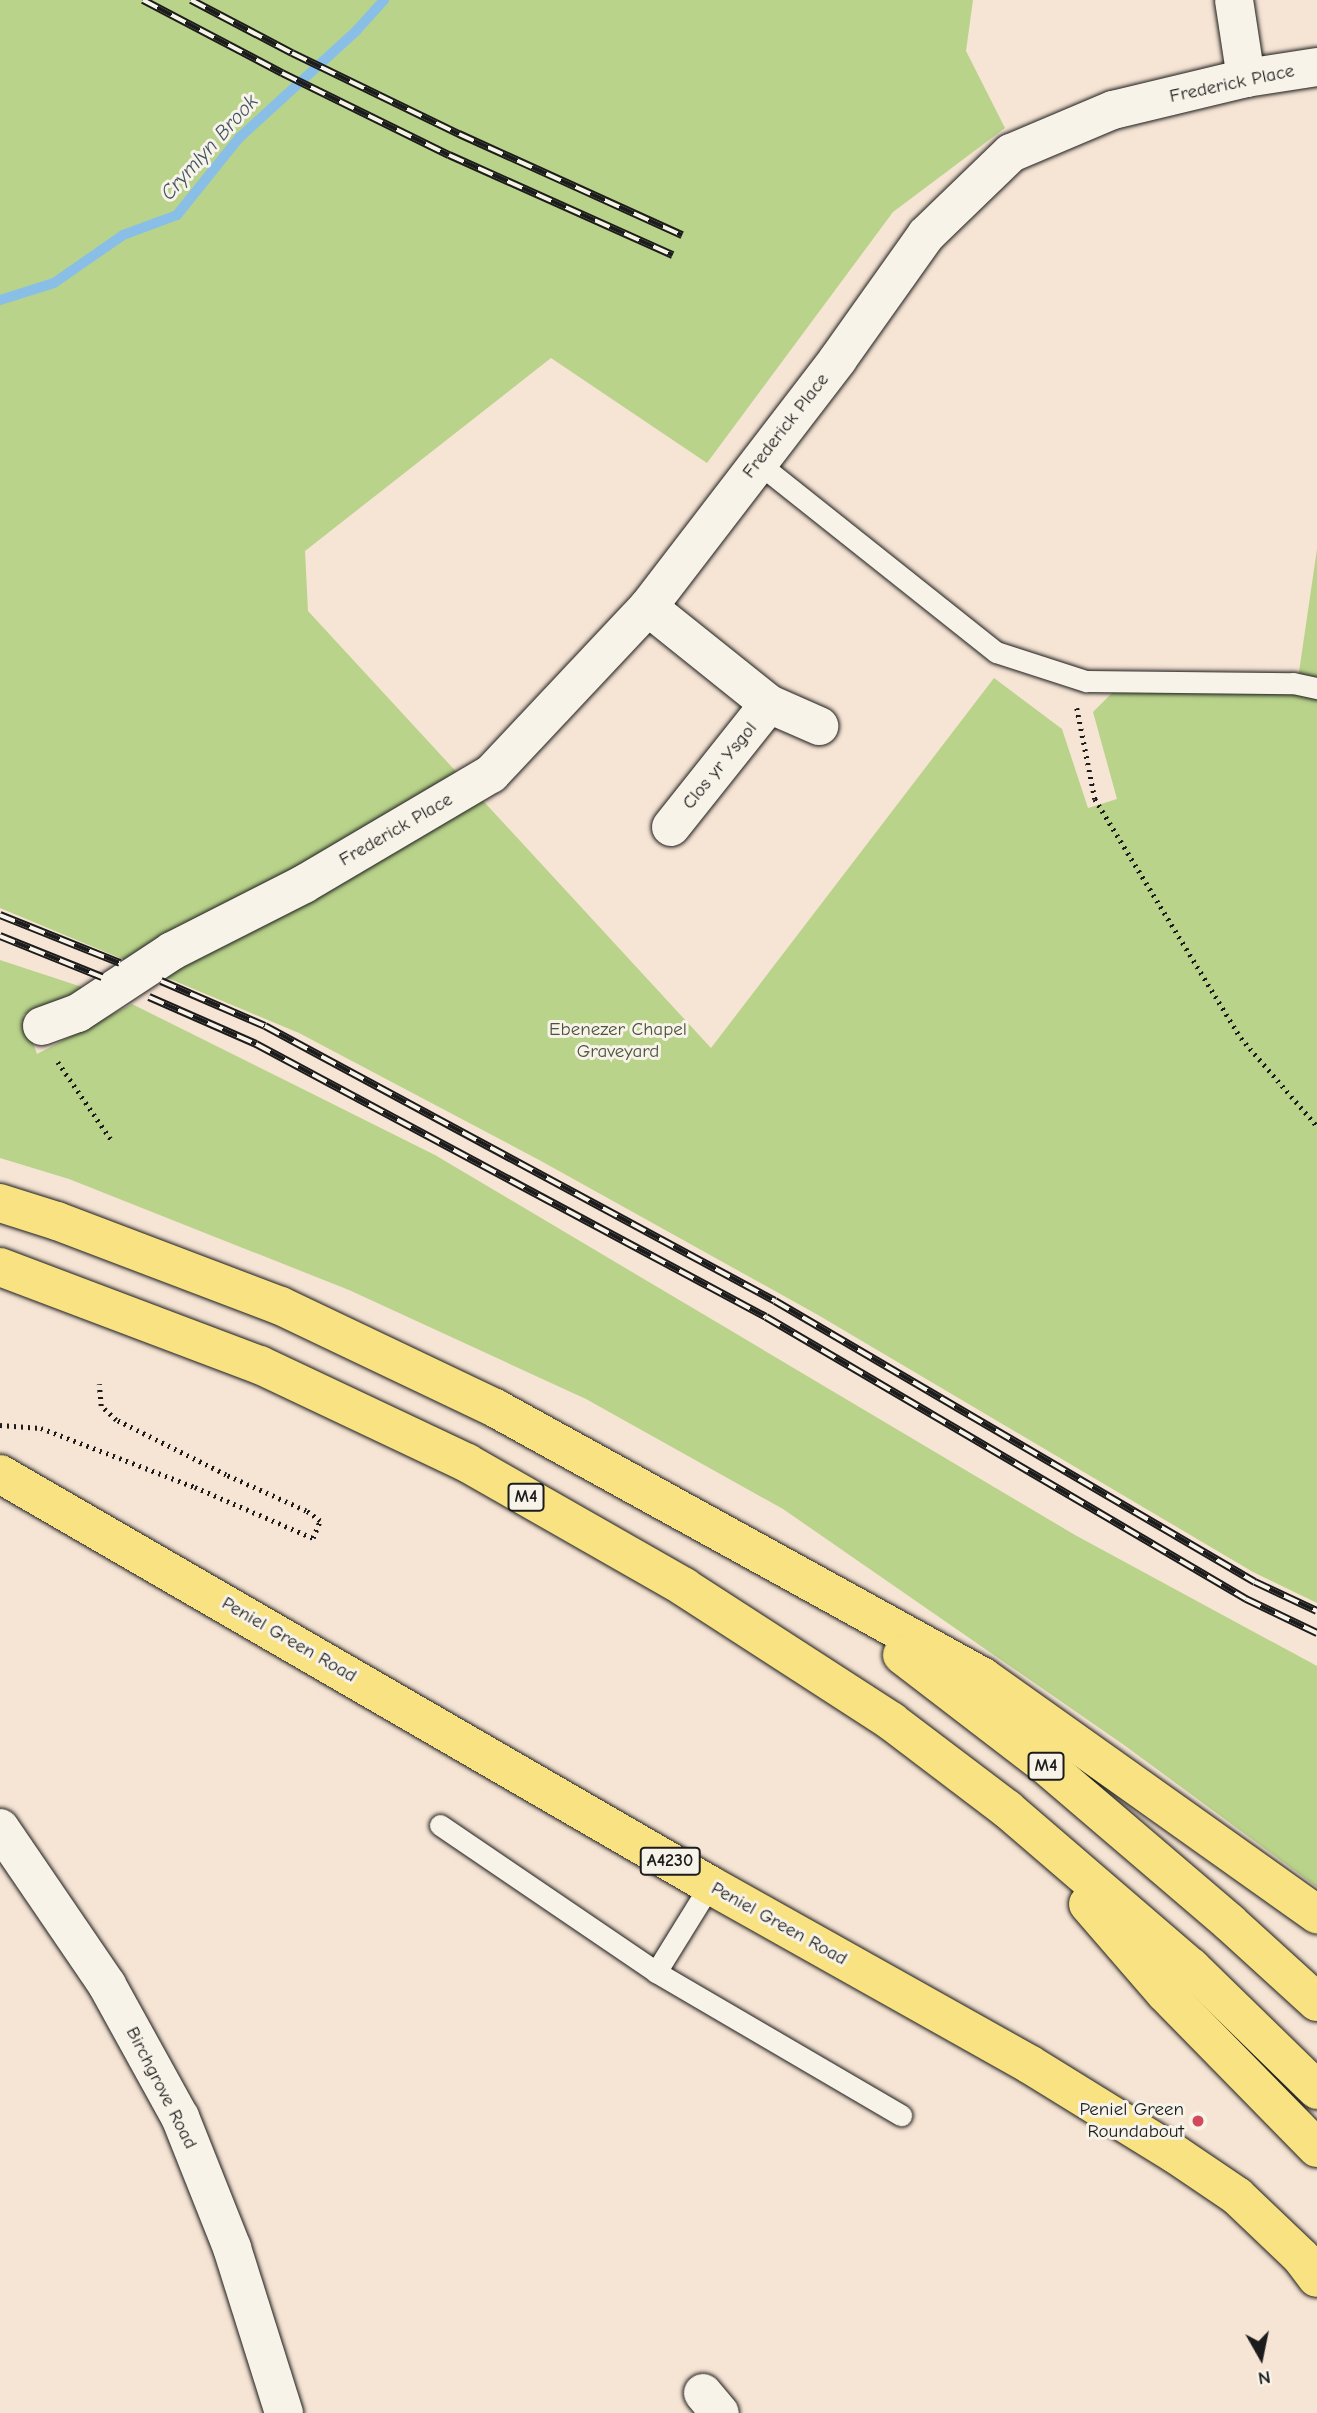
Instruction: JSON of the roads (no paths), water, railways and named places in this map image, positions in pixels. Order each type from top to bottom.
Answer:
[{"type":"main road","name":"M4","points":[[0,1203],[57,1221],[281,1306],[495,1408],[983,1677],[1317,1914]]},
{"type":"main road","name":"M4","points":[[0,1267],[260,1365],[467,1463],[684,1587],[891,1721],[1007,1809],[1191,1967],[1317,2091]]},
{"type":"main road","name":"Peniel Green Road","points":[[0,1474],[710,1885],[1028,2064],[1175,2154],[1237,2196],[1301,2257],[1317,2278]]},
{"type":"main road","name":"M4","points":[[758,1552],[918,1667],[1043,1763],[1229,1922],[1317,2002]]},
{"type":"main road","name":"M4","points":[[1007,1809],[1165,1993],[1317,2147]]},
{"type":"street","points":[[1234,0],[1246,78]]},
{"type":"street","name":"Frederick Place","points":[[42,1026],[78,1013],[172,951],[304,884],[491,774],[648,607],[838,359],[926,235],[1011,153],[1112,110],[1246,78],[1317,67]]},
{"type":"street","name":"Clos yr Ysgol","points":[[648,607],[769,704],[819,726]]},
{"type":"street","name":"Clos yr Ysgol","points":[[671,827],[769,704]]},
{"type":"street","name":"Birchgrove Road","points":[[0,1828],[107,1985],[180,2117],[232,2248],[284,2413]]},
{"type":"lane","points":[[757,462],[996,652],[1086,681],[1293,683],[1317,688]]},
{"type":"lane","points":[[440,1825],[656,1972],[901,2115]]},
{"type":"lane","points":[[656,1972],[710,1885]]},
{"type":"waterway","name":"Crymlyn Brook","points":[[0,300],[54,283],[123,235],[177,215],[239,138],[356,31],[384,0]]},
{"type":"railway","points":[[143,0],[282,73],[449,155],[673,255]]},
{"type":"railway","points":[[191,0],[292,53],[459,134],[682,235]]},
{"type":"railway","points":[[0,915],[120,963]]},
{"type":"railway","points":[[0,936],[102,977]]},
{"type":"railway","points":[[161,981],[265,1026],[775,1301],[1255,1582],[1317,1611]]},
{"type":"railway","points":[[149,997],[256,1044],[766,1317],[1246,1599],[1317,1633]]},
{"type":"place","name":"Peniel Green Roundabout","points":[[1198,2121]]},
{"type":"park label","name":"Ebenezer Chapel Graveyard","points":[[618,1041]]}]
